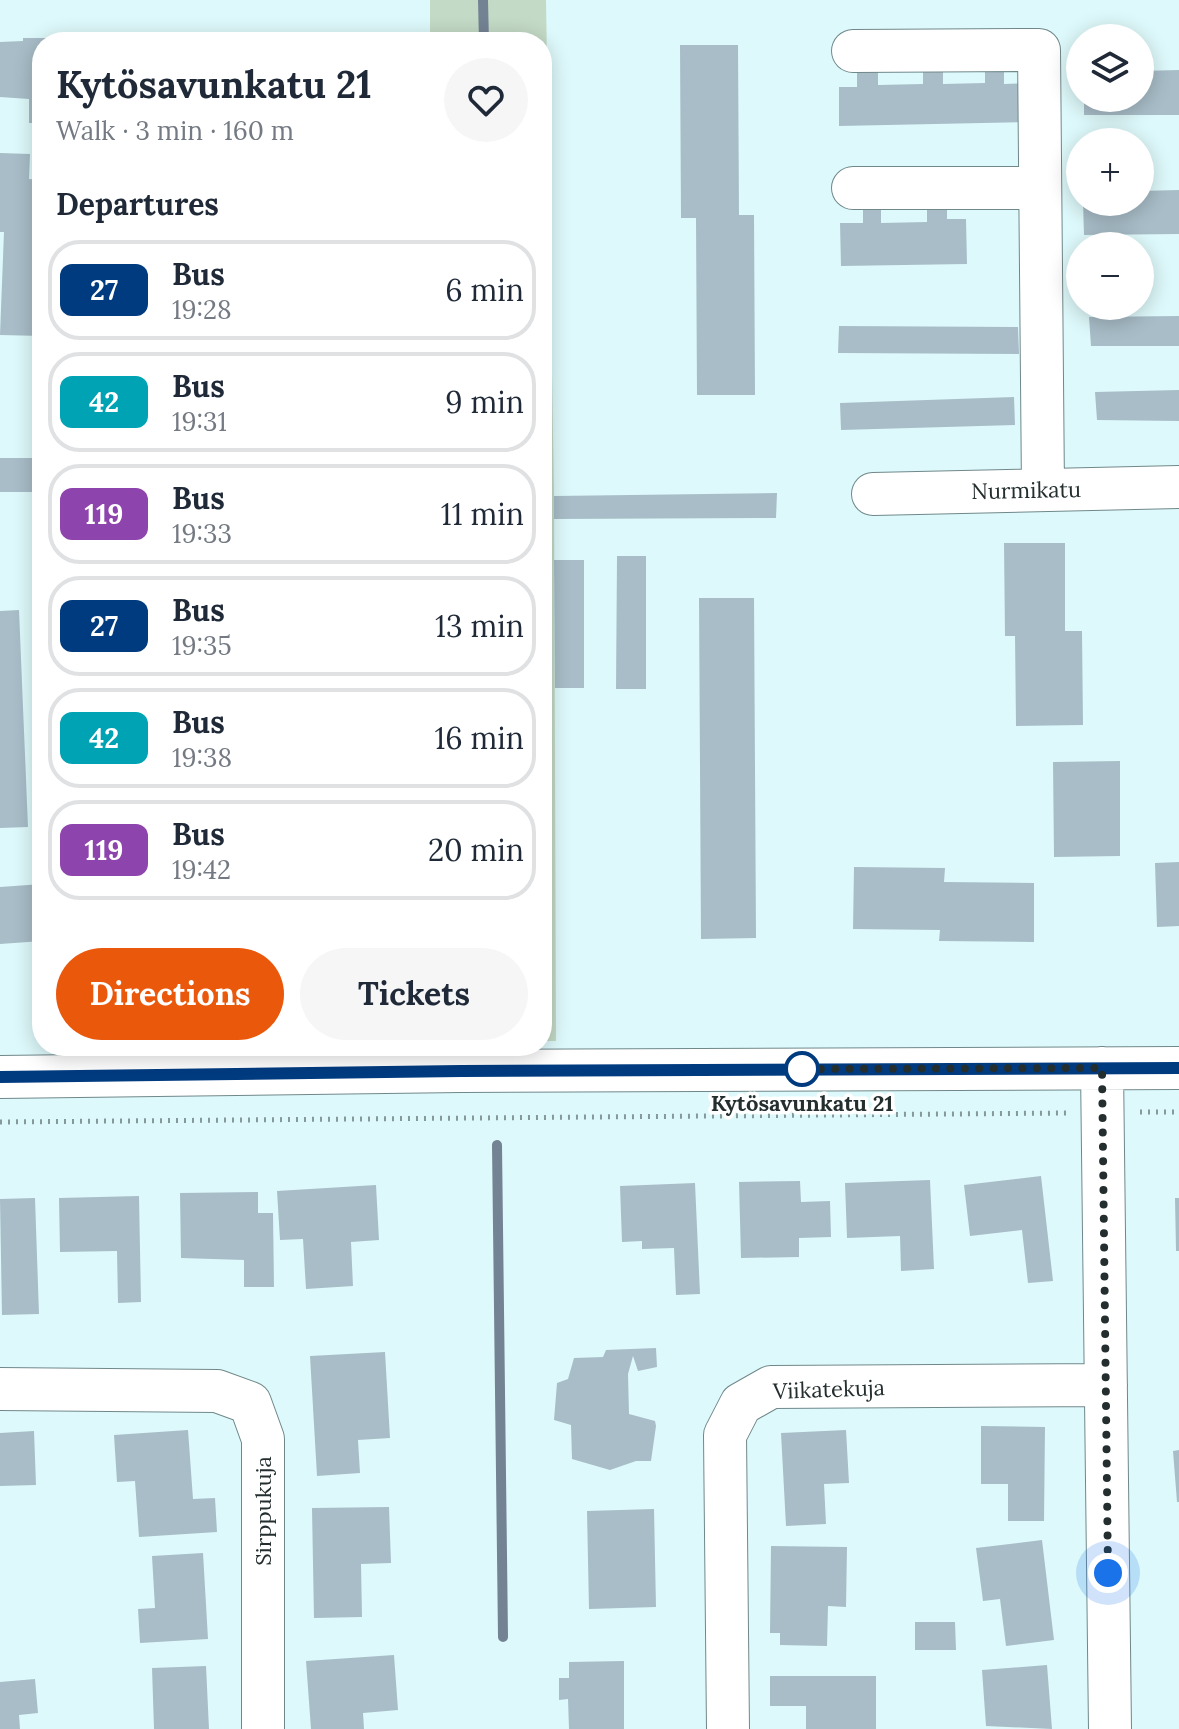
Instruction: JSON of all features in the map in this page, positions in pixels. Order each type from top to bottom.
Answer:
[{"type":"street","points":[[853,51],[1039,50],[1043,490]]},
{"type":"street","points":[[853,188],[1040,188]]},
{"type":"street","name":"Nurmikatu","points":[[873,494],[1179,487]]},
{"type":"street","points":[[1102,1068],[1110,1729]]},
{"type":"street","points":[[0,1077],[477,1070],[1179,1068]]},
{"type":"street","name":"Viikatekuja","points":[[728,1729],[725,1435],[741,1404],[771,1387],[1106,1385]]},
{"type":"street","name":"Sirppukuja","points":[[0,1389],[217,1391],[250,1403],[263,1439],[263,1729]]},
{"type":"path","points":[[0,1122],[1179,1112]]},
{"type":"green space","points":[[430,0],[546,0],[547,32],[430,32]]},
{"type":"green space","points":[[552,372],[554,496],[556,1041],[552,1041]]},
{"type":"building","points":[[23,38],[32,38],[32,123],[29,123],[29,99],[0,97],[0,42],[23,41]]},
{"type":"building","points":[[680,45],[738,45],[739,215],[754,215],[755,395],[697,395],[696,218],[681,218]]},
{"type":"building","points":[[923,55],[943,55],[943,84],[985,83],[985,58],[1004,58],[1004,84],[1031,83],[1032,122],[839,126],[839,87],[857,87],[857,59],[878,59],[878,85],[923,84]]},
{"type":"building","points":[[1179,70],[1179,115],[1084,115],[1084,112],[1154,112],[1154,71]]},
{"type":"building","points":[[0,153],[30,154],[32,336],[0,335],[4,232],[0,232]]},
{"type":"building","points":[[1179,190],[1179,234],[1084,232],[1083,216],[1154,216],[1154,191]]},
{"type":"building","points":[[863,197],[881,197],[881,223],[927,222],[927,197],[947,197],[947,219],[966,219],[967,264],[841,266],[840,223],[863,223]]},
{"type":"building","points":[[1154,316],[1179,316],[1179,346],[1091,346],[1089,320],[1154,320]]},
{"type":"building","points":[[839,326],[1018,327],[1019,354],[838,353]]},
{"type":"building","points":[[1179,390],[1179,421],[1097,420],[1095,392]]},
{"type":"building","points":[[1014,397],[1015,425],[841,430],[840,403]]},
{"type":"building","points":[[0,458],[32,458],[32,492],[0,492]]},
{"type":"building","points":[[777,493],[776,518],[554,519],[554,496]]},
{"type":"building","points":[[1004,543],[1065,543],[1065,631],[1082,631],[1083,725],[1016,726],[1015,636],[1005,636]]},
{"type":"building","points":[[617,556],[646,556],[646,689],[616,689]]},
{"type":"building","points":[[554,560],[584,560],[584,688],[555,688]]},
{"type":"building","points":[[699,598],[754,598],[756,938],[701,939]]},
{"type":"building","points":[[19,610],[28,827],[0,828],[0,611]]},
{"type":"building","points":[[1120,761],[1120,856],[1054,857],[1053,762]]},
{"type":"building","points":[[1179,862],[1179,926],[1157,927],[1155,863]]},
{"type":"building","points":[[854,867],[945,868],[944,882],[1034,883],[1034,942],[939,941],[940,930],[853,929]]},
{"type":"building","points":[[32,885],[32,942],[0,944],[0,887]]},
{"type":"building","points":[[1041,1176],[1053,1281],[1028,1283],[1022,1230],[970,1236],[964,1185]]},
{"type":"building","points":[[930,1180],[934,1269],[901,1271],[900,1236],[847,1238],[845,1183]]},
{"type":"building","points":[[800,1181],[801,1202],[830,1201],[831,1237],[799,1238],[799,1257],[741,1258],[739,1182]]},
{"type":"building","points":[[695,1183],[700,1294],[676,1295],[674,1248],[642,1249],[642,1241],[622,1242],[620,1186]]},
{"type":"building","points":[[376,1185],[379,1240],[351,1242],[353,1286],[306,1289],[303,1239],[280,1240],[277,1191]]},
{"type":"building","points":[[258,1192],[258,1213],[273,1213],[274,1287],[244,1287],[244,1260],[181,1258],[180,1193]]},
{"type":"building","points":[[139,1196],[141,1302],[118,1303],[117,1251],[60,1252],[59,1198]]},
{"type":"building","points":[[35,1198],[39,1314],[2,1315],[0,1199]]},
{"type":"building","points":[[1175,1198],[1179,1198],[1179,1251],[1176,1251]]},
{"type":"building","points":[[656,1348],[657,1367],[638,1371],[633,1356],[628,1374],[629,1414],[655,1421],[651,1461],[636,1461],[610,1470],[572,1459],[571,1425],[554,1420],[557,1383],[568,1379],[574,1358],[603,1357],[606,1350]]},
{"type":"building","points":[[385,1352],[390,1438],[358,1440],[360,1473],[317,1476],[310,1356]]},
{"type":"building","points":[[981,1426],[1045,1427],[1044,1521],[1008,1521],[1008,1484],[981,1484]]},
{"type":"building","points":[[188,1430],[193,1499],[215,1498],[217,1532],[139,1537],[135,1481],[117,1482],[114,1435]]},
{"type":"building","points":[[846,1430],[849,1483],[824,1484],[826,1524],[786,1526],[781,1433]]},
{"type":"building","points":[[34,1431],[36,1485],[0,1486],[0,1433]]},
{"type":"building","points":[[1179,1450],[1179,1502],[1177,1502],[1173,1451]]},
{"type":"building","points":[[389,1507],[391,1563],[361,1564],[362,1617],[314,1618],[312,1508]]},
{"type":"building","points":[[654,1509],[656,1607],[589,1609],[587,1511]]},
{"type":"building","points":[[1042,1540],[1054,1640],[1006,1646],[1000,1599],[983,1601],[976,1548]]},
{"type":"building","points":[[771,1546],[847,1547],[846,1607],[828,1606],[827,1646],[780,1645],[780,1633],[770,1633]]},
{"type":"building","points":[[203,1553],[208,1639],[140,1643],[138,1609],[155,1608],[152,1556]]},
{"type":"building","points":[[915,1622],[955,1622],[956,1650],[915,1650]]},
{"type":"building","points":[[394,1655],[398,1710],[363,1713],[364,1729],[311,1729],[306,1661]]},
{"type":"building","points":[[624,1661],[624,1729],[569,1729],[568,1699],[559,1700],[559,1678],[569,1678],[569,1662]]},
{"type":"building","points":[[1047,1665],[1052,1729],[986,1726],[982,1670]]},
{"type":"building","points":[[206,1666],[209,1729],[154,1729],[152,1668]]},
{"type":"building","points":[[770,1676],[876,1676],[876,1729],[806,1729],[806,1706],[770,1706]]},
{"type":"building","points":[[35,1679],[38,1713],[19,1715],[20,1729],[0,1729],[0,1682]]},
{"type":"waterway","points":[[483,0],[484,32]]},
{"type":"waterway","points":[[497,1145],[503,1637]]},
{"type":"bus line","name":"27","points":[[0,1077],[461,1071],[1179,1068]]},
{"type":"place","name":"Kytösavunkatu 21","points":[[802,1069]]},
{"type":"route","points":[[802,1069],[797,1069],[1102,1068],[1108,1573]]}]
